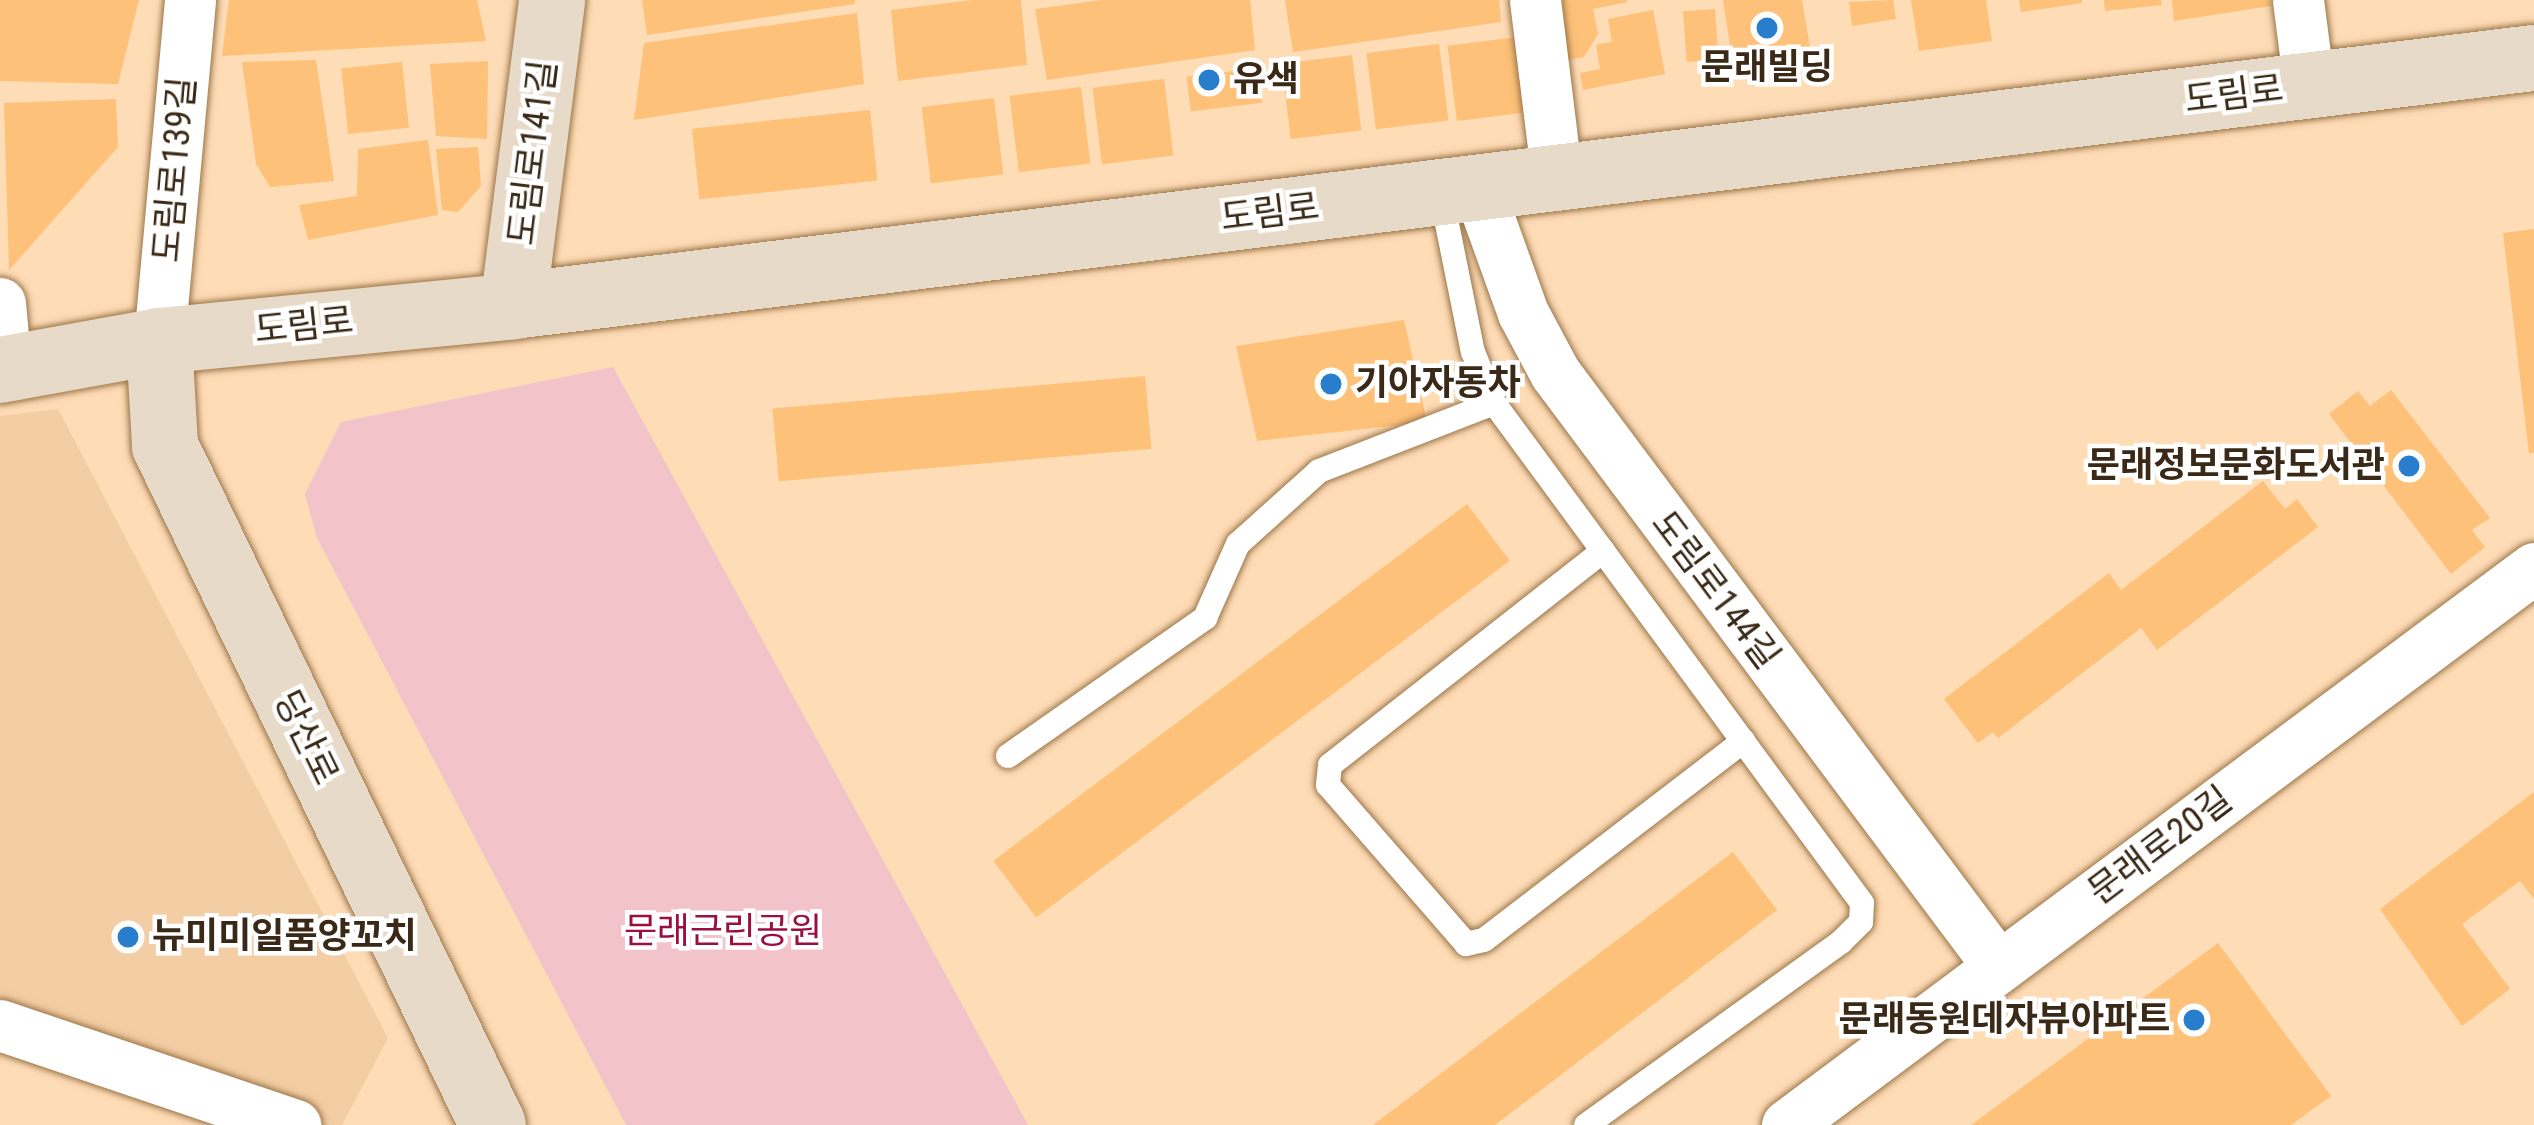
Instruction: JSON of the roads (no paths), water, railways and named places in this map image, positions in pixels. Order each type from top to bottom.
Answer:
[{"type":"main road","name":"도림로141길","points":[[513,306],[553,0]]},
{"type":"main road","name":"도림로","points":[[3,369],[159,340],[513,306],[2534,58]]},
{"type":"main road","name":"당산로","points":[[159,340],[165,446],[493,1125]]},
{"type":"street","name":"도림로139길","points":[[159,340],[190,0]]},
{"type":"street","points":[[1534,0],[1557,178]]},
{"type":"street","points":[[2298,0],[2309,86]]},
{"type":"street","name":"도림로144길","points":[[1459,190],[1556,373],[1998,966]]},
{"type":"street","name":"도림로","points":[[0,303],[3,369]]},
{"type":"street","name":"문래로20길","points":[[1787,1125],[2534,568]]},
{"type":"street","points":[[0,1024],[296,1125]]},
{"type":"lane","points":[[1459,190],[1473,352],[1494,404],[1856,894],[1862,922],[1586,1125]]},
{"type":"lane","points":[[1008,756],[1204,618],[1238,544],[1318,471],[1494,404]]},
{"type":"lane","points":[[1603,551],[1330,765],[1328,784],[1466,944],[1484,940],[1743,741]]},
{"type":"place","name":"문래빌딩","points":[[1767,28]]},
{"type":"place","name":"유색","points":[[1209,80]]},
{"type":"place","name":"기아자동차","points":[[1331,384]]},
{"type":"place","name":"문래정보문화도서관","points":[[2409,466]]},
{"type":"place","name":"뉴미미일품양꼬치","points":[[128,937]]},
{"type":"place","name":"문래동원데자뷰아파트","points":[[2194,1020]]},
{"type":"park label","name":"문래근린공원","points":[[723,932]]}]
